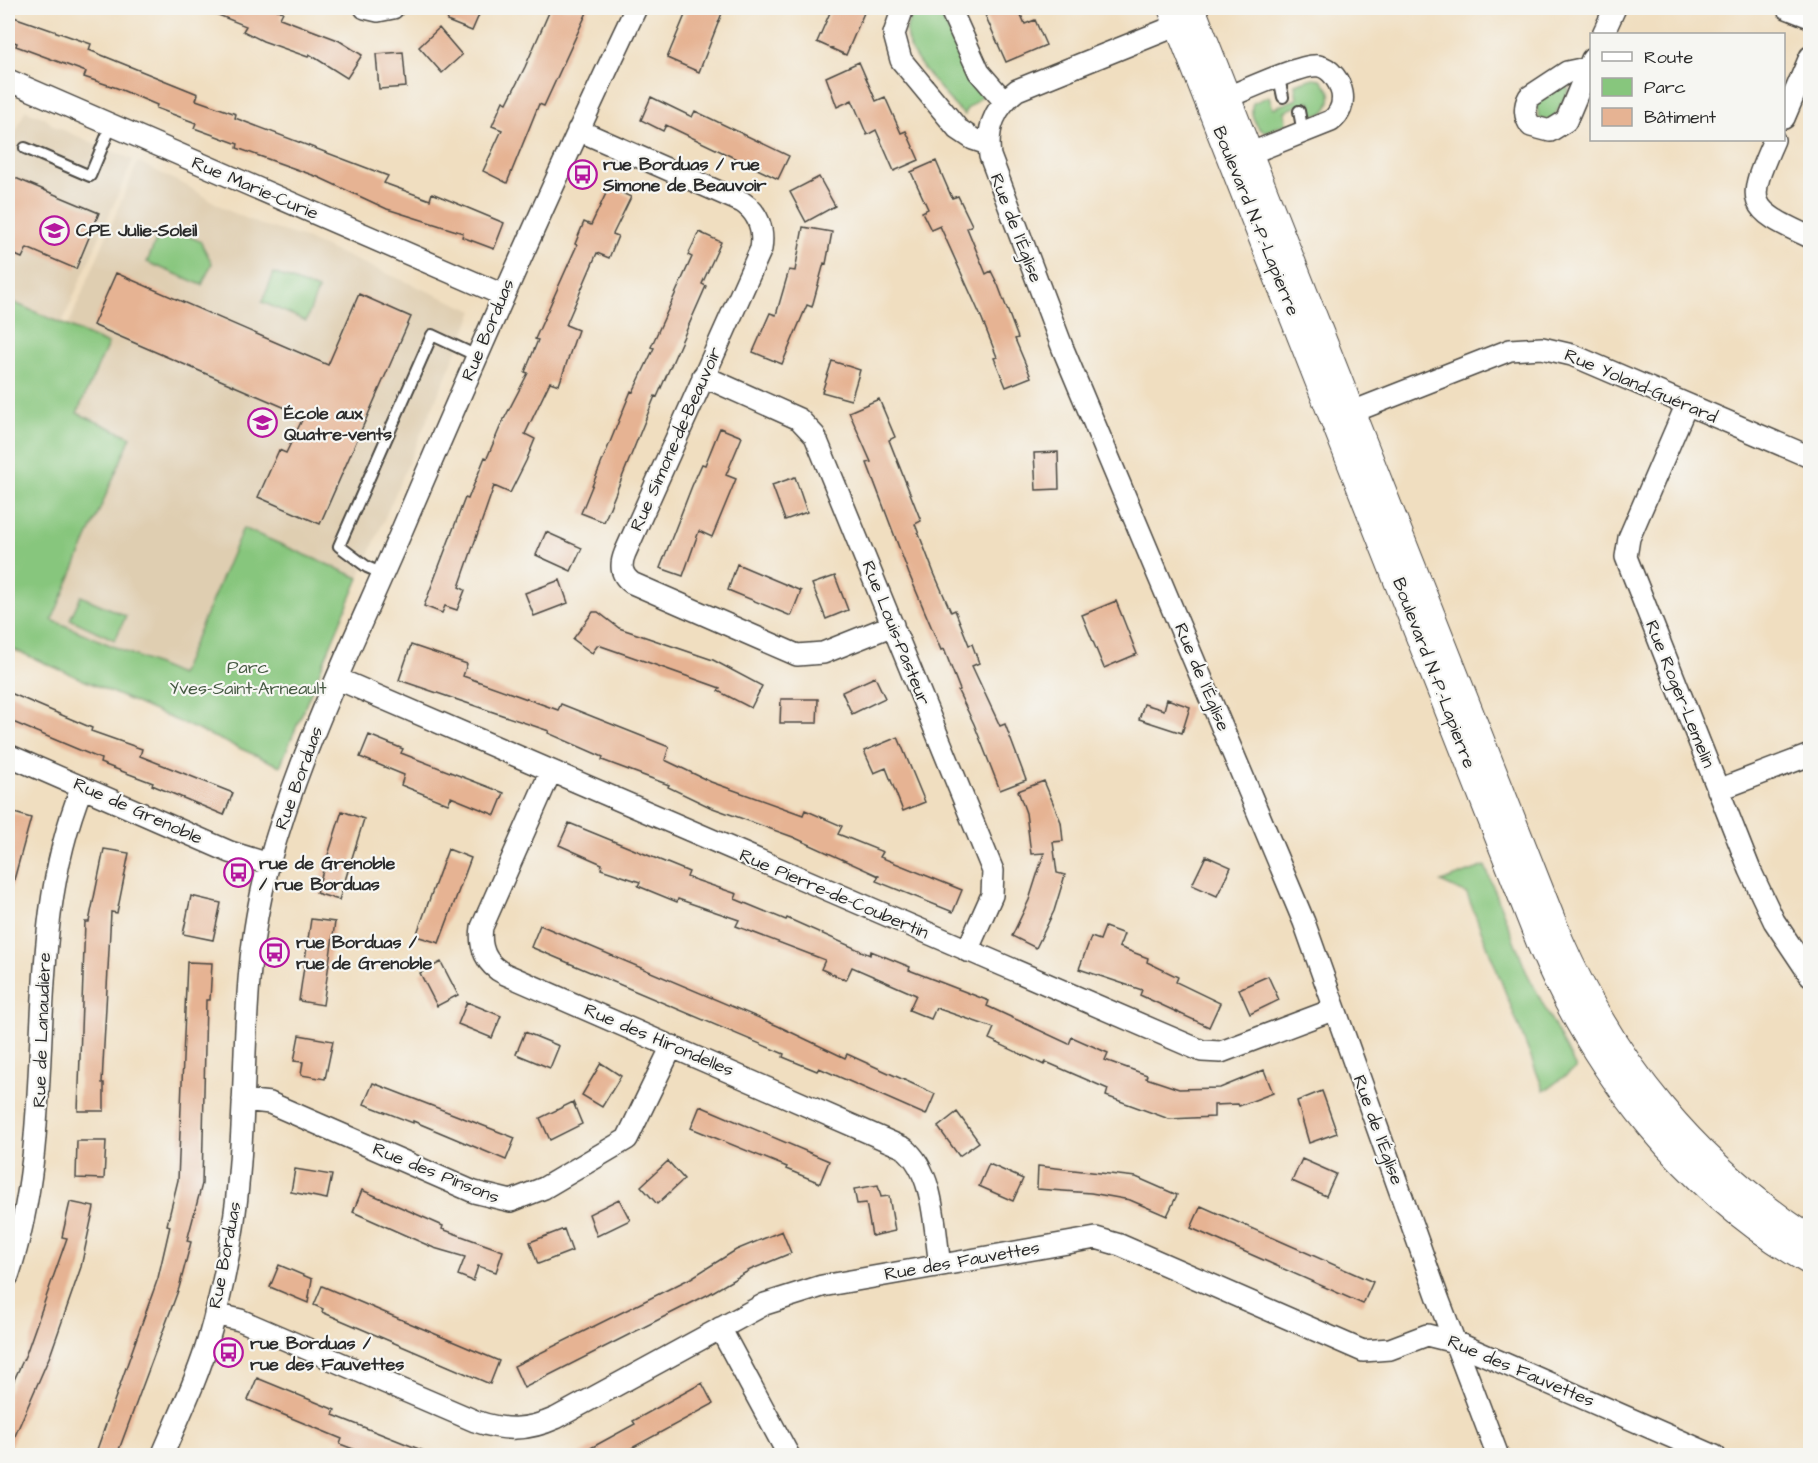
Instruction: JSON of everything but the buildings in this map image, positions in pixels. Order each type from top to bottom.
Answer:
[{"type":"street","points":[[365,8],[378,11],[393,8]]},
{"type":"street","name":"Rue Borduas","points":[[162,1455],[200,1364],[215,1314],[239,1178],[250,963],[268,864],[291,796],[383,574],[503,295],[636,8]]},
{"type":"street","points":[[903,8],[894,34],[900,60],[958,129],[973,139],[988,144]]},
{"type":"street","points":[[950,8],[979,72],[1004,101]]},
{"type":"street","points":[[1603,33],[1615,8]]},
{"type":"street","points":[[1787,8],[1810,17]]},
{"type":"street","name":"Rue de l'Église","points":[[1185,14],[1027,85],[1004,101],[991,124],[988,144],[993,167],[1063,349],[1304,922],[1498,1455]]},
{"type":"street","name":"Boulevard N.-P.-Lapierre","points":[[1185,14],[1228,98],[1241,157]]},
{"type":"street","name":"Boulevard N.-P.-Lapierre","points":[[1185,14],[1343,416],[1541,946],[1576,1018],[1625,1095],[1682,1160],[1748,1219],[1810,1262]]},
{"type":"street","points":[[1785,116],[1810,57]]},
{"type":"street","points":[[1228,98],[1281,87],[1310,66],[1317,65],[1331,72],[1340,86],[1342,99],[1337,116],[1303,133],[1241,157]]},
{"type":"street","name":"Rue Marie-Curie","points":[[8,80],[503,295]]},
{"type":"street","name":"Rue Simone-de-Beauvoir","points":[[578,130],[742,202],[750,207],[759,220],[762,230],[761,249],[625,553],[622,569],[627,580],[797,655],[823,653],[893,625]]},
{"type":"street","points":[[1774,141],[1756,180],[1754,192],[1756,200],[1773,220],[1810,237]]},
{"type":"street","name":"Rue Yoland-Guérard","points":[[1343,416],[1510,351],[1532,347],[1572,355],[1686,406],[1810,457]]},
{"type":"street","name":"Rue Louis-Pasteur","points":[[703,376],[799,419],[812,430],[993,870],[992,895],[968,951]]},
{"type":"street","name":"Rue Roger-Lemelin","points":[[1686,406],[1625,552],[1767,910],[1810,975]]},
{"type":"street","name":"Boulevard N.-P.-Lapierre","points":[[1343,416],[1557,931],[1590,1003],[1626,1063],[1676,1125],[1749,1194],[1810,1239]]},
{"type":"street","name":"Rue Pierre-de-Coubertin","points":[[338,679],[550,773],[1202,1052],[1221,1052],[1335,1009]]},
{"type":"street","name":"Rue de Grenoble","points":[[8,755],[230,852],[268,864]]},
{"type":"street","points":[[1718,790],[1810,755]]},
{"type":"street","name":"Rue des Hirondelles","points":[[550,773],[482,927],[483,951],[491,964],[505,974],[904,1148],[910,1153],[923,1175],[940,1265]]},
{"type":"street","name":"Rue de Lanaudière","points":[[8,1276],[25,1210],[35,1154],[41,981],[47,927],[64,836],[82,787]]},
{"type":"street","name":"Rue des Pinsons","points":[[243,1100],[270,1103],[474,1192],[511,1201],[544,1188],[627,1139],[672,1046]]},
{"type":"street","name":"Rue des Fauvettes","points":[[215,1314],[240,1320],[474,1421],[509,1430],[532,1428],[556,1418],[765,1304],[794,1294],[1089,1238],[1103,1239],[1364,1351],[1390,1349],[1427,1335],[1455,1342],[1715,1455]]},
{"type":"street","points":[[720,1328],[789,1455]]},
{"type":"lane","points":[[1299,111],[1303,133]]},
{"type":"lane","points":[[25,148],[90,176],[111,126]]},
{"type":"lane","points":[[383,574],[367,567],[339,546],[432,335],[477,356]]},
{"type":"shaded area","name":"CPE Julie-Soleil","points":[[25,110],[45,118],[54,126],[133,160],[62,323],[8,300],[8,151]]},
{"type":"shaded area","name":"École aux Quatre-vents","points":[[138,162],[189,187],[227,210],[259,224],[302,237],[474,311],[359,578],[243,528],[180,675],[51,620],[131,437],[77,413],[107,344],[68,326]]},
{"type":"green space","points":[[922,8],[931,8],[939,15],[951,35],[968,74],[982,96],[966,110],[965,115],[951,102],[916,59],[910,48],[907,26],[912,17]]},
{"type":"green space","points":[[1313,78],[1321,79],[1330,91],[1329,104],[1325,111],[1313,115],[1310,101],[1285,111],[1286,124],[1265,132],[1258,127],[1252,115],[1253,103],[1269,96],[1273,108],[1297,99],[1295,84]]},
{"type":"green space","points":[[1565,85],[1569,90],[1552,120],[1540,119],[1536,106],[1540,100]]},
{"type":"green space","points":[[181,233],[200,241],[212,263],[202,285],[147,262],[157,238]]},
{"type":"green space","points":[[274,273],[318,290],[306,321],[262,302]]},
{"type":"green space","name":"Parc Yves-Saint-Arneault","points":[[8,300],[108,344],[77,413],[131,437],[52,620],[180,675],[243,528],[359,578],[280,766],[8,647]]},
{"type":"green space","points":[[81,596],[126,616],[115,640],[70,619]]},
{"type":"green space","points":[[1485,866],[1526,971],[1576,1068],[1544,1091],[1467,894],[1441,882]]},
{"type":"place","name":"rue Borduas / rue Simone de Beauvoir","points":[[582,174]]},
{"type":"place","name":"CPE Julie-Soleil","points":[[55,230]]},
{"type":"place","name":"École aux Quatre-vents","points":[[263,423]]},
{"type":"place","name":"rue de Grenoble / rue Borduas","points":[[238,873]]},
{"type":"place","name":"rue Borduas / rue de Grenoble","points":[[275,952]]},
{"type":"place","name":"rue Borduas / rue des Fauvettes","points":[[229,1353]]}]
